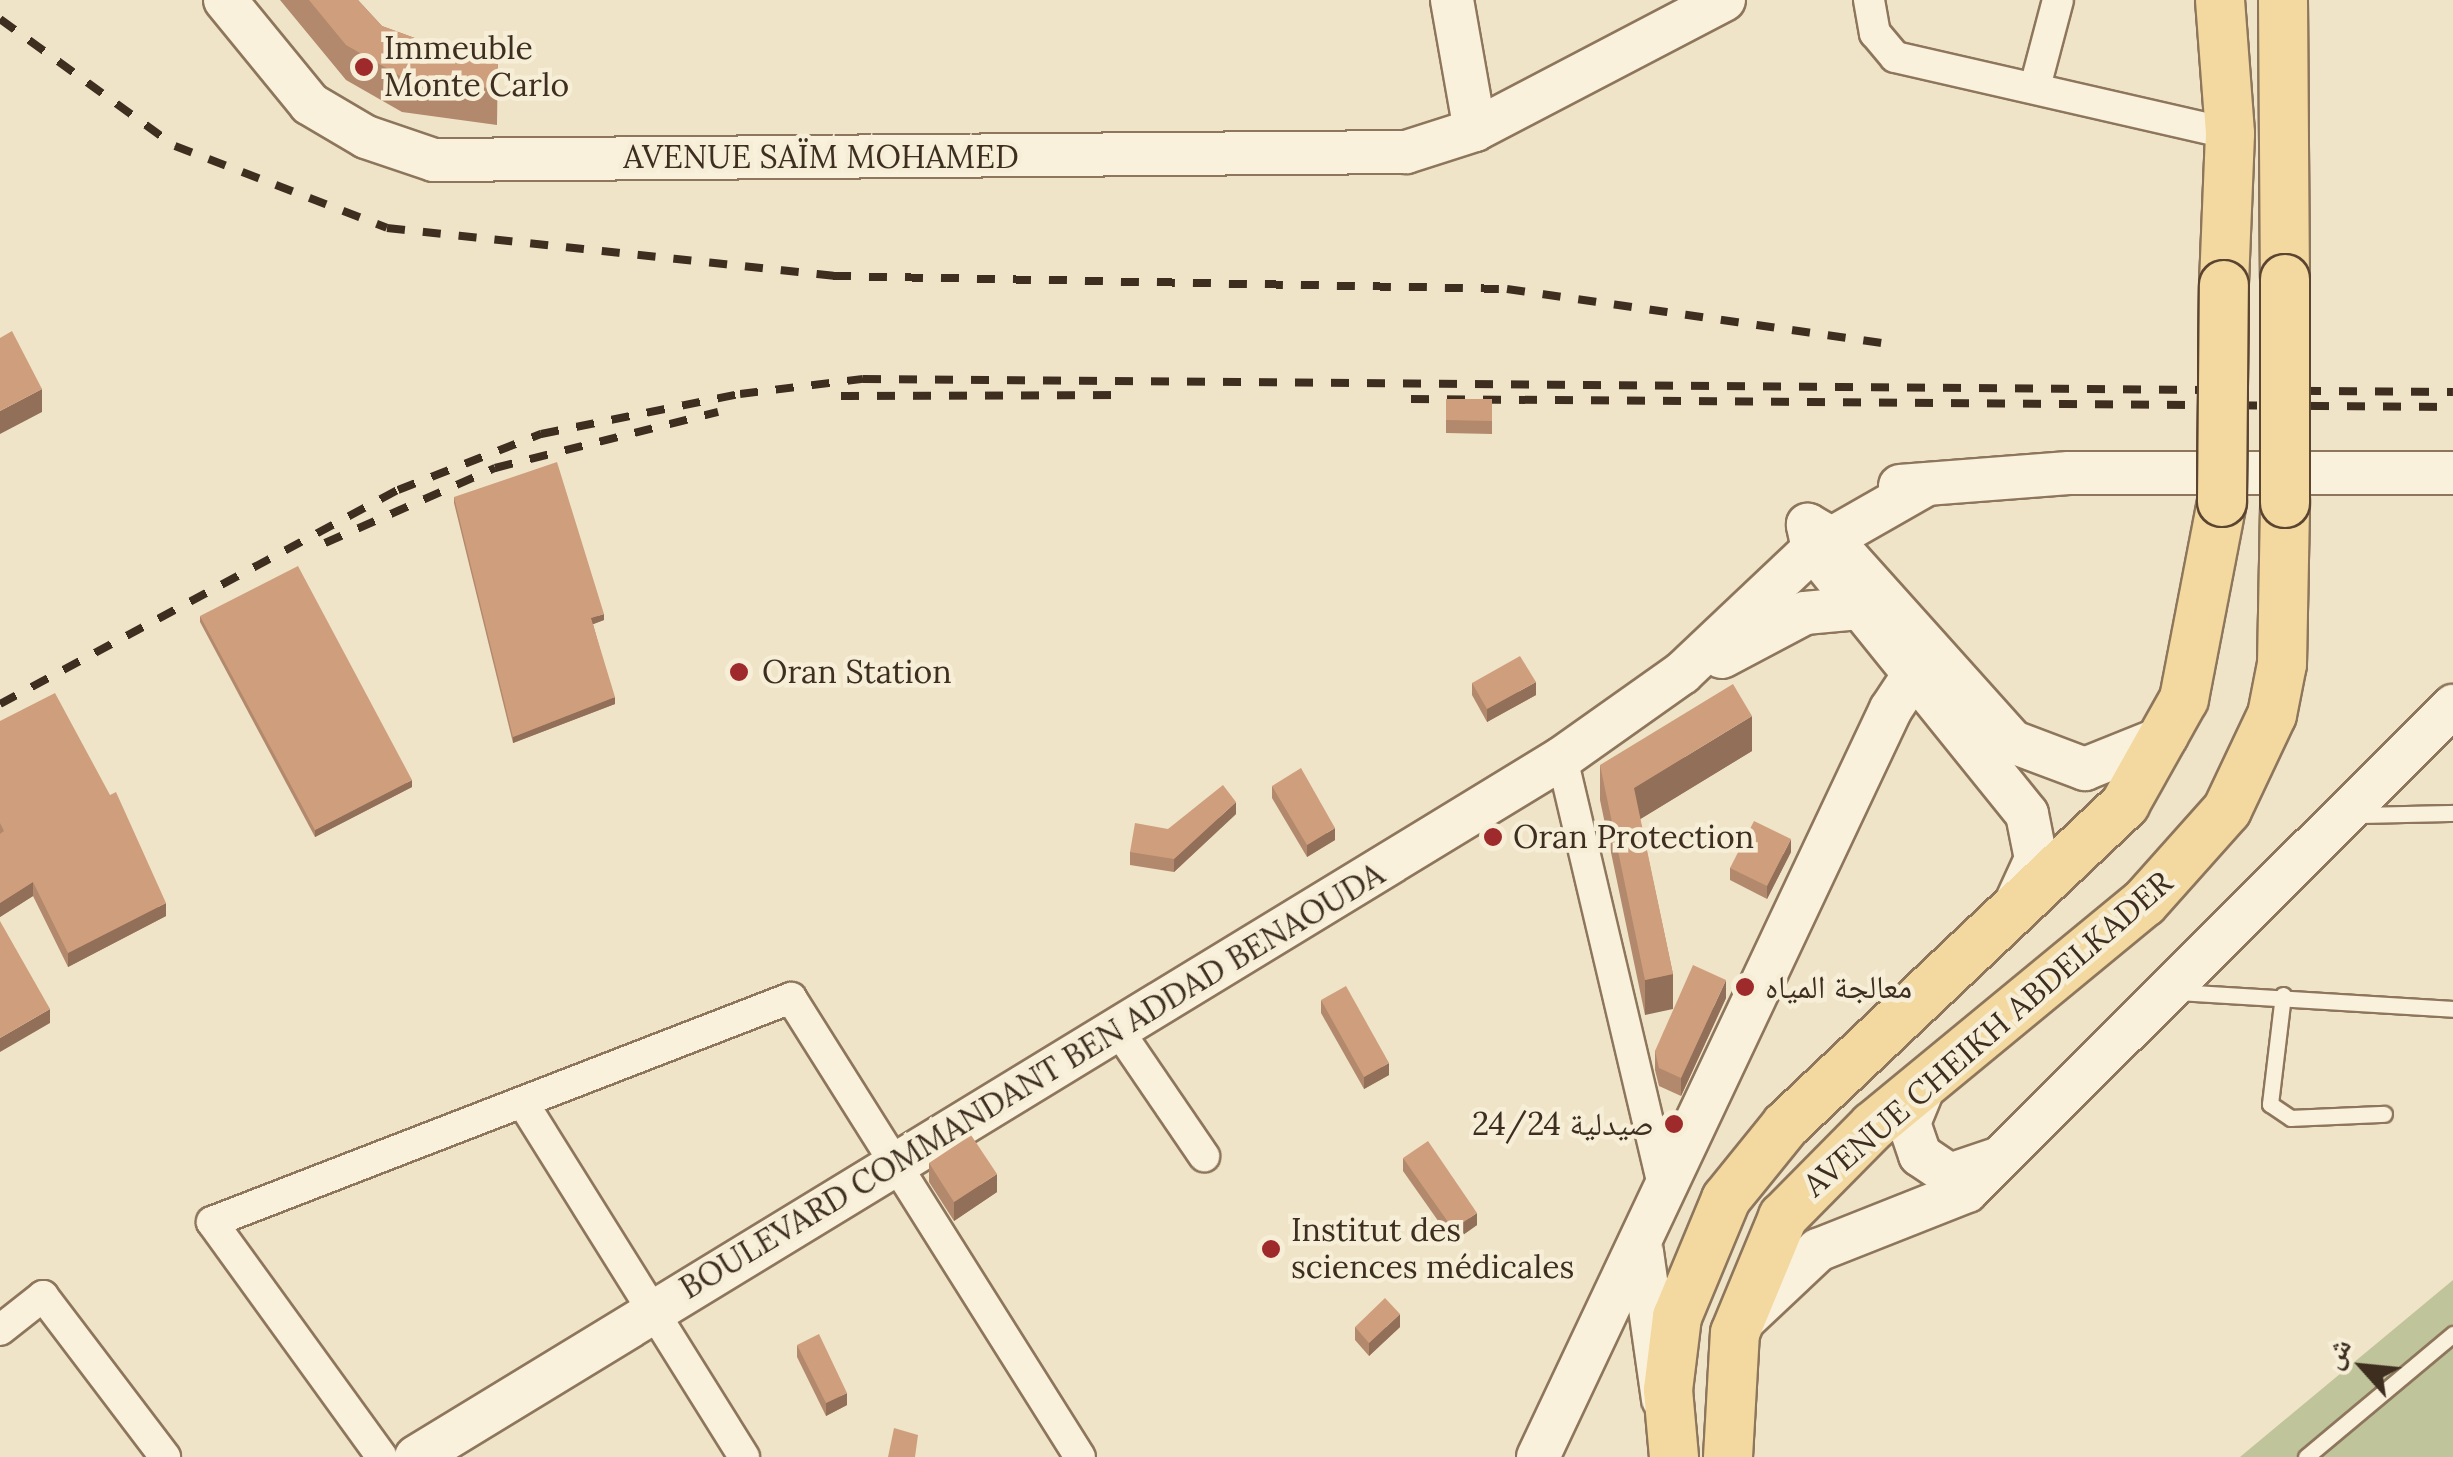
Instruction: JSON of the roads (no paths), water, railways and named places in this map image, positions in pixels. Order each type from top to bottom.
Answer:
[{"type":"main road","name":"AVENUE CHEIKH ABDELKADER","points":[[1671,1439],[1677,1317],[1726,1199],[1800,1112],[1992,938],[2125,804],[2167,736],[2208,612],[2222,502],[2230,134],[2220,0]]},
{"type":"main road","name":"AVENUE CHEIKH ABDELKADER","points":[[1728,1457],[1735,1333],[1783,1217],[1925,1084],[2144,903],[2227,810],[2266,732],[2282,664],[2284,0]]},
{"type":"street","name":"AVENUE SAÏM MOHAMED","points":[[226,0],[310,104],[366,137],[434,160],[1406,152],[1476,130],[1724,0]]},
{"type":"street","points":[[1452,0],[1476,130]]},
{"type":"street","points":[[1869,0],[1875,34],[1896,57],[2230,134]]},
{"type":"street","points":[[2035,88],[2058,0]]},
{"type":"street","points":[[2399,471],[2453,490]]},
{"type":"street","name":"BOULEVARD COMMANDANT BEN ADDAD BENAOUDA","points":[[1643,696],[1666,659],[1817,537],[1925,484],[2069,473],[2453,473]]},
{"type":"street","points":[[1817,537],[1860,608],[1911,656],[1995,727],[2064,767],[2102,766],[2167,736]]},
{"type":"street","points":[[1817,537],[2018,798],[2036,840],[2029,880],[1992,938]]},
{"type":"street","name":"BOULEVARD COMMANDANT BEN ADDAD BENAOUDA","points":[[416,1457],[1562,758],[1643,696],[1696,662],[1817,537]]},
{"type":"street","points":[[1696,662],[1805,613],[1860,608]]},
{"type":"street","points":[[1538,1457],[1578,1385],[1886,720],[1911,656]]},
{"type":"street","points":[[1735,1333],[1797,1262],[1949,1206],[2173,992],[2453,706]]},
{"type":"street","points":[[1562,758],[1664,1195]]},
{"type":"street","points":[[382,1457],[212,1222],[791,998],[1080,1457]]},
{"type":"street","points":[[1118,1030],[1204,1156]]},
{"type":"street","points":[[1925,1084],[1909,1123],[1920,1155],[1950,1175],[1998,1159]]},
{"type":"street","points":[[523,1103],[744,1457]]},
{"type":"street","points":[[1642,1247],[1648,1340],[1671,1439]]},
{"type":"street","points":[[0,1330],[43,1296],[166,1457]]},
{"type":"street","points":[[1578,1385],[1605,1370],[1628,1375],[1671,1439]]},
{"type":"lane","points":[[2348,816],[2453,813]]},
{"type":"lane","points":[[2173,992],[2283,994],[2453,1009]]},
{"type":"lane","points":[[2283,994],[2270,1104],[2291,1118],[2384,1114]]},
{"type":"lane","points":[[2306,1457],[2448,1338],[2453,1357]]},
{"type":"railway","points":[[0,19],[175,146],[387,228],[833,276],[1507,289],[1894,345]]},
{"type":"railway","points":[[0,704],[398,490],[541,434],[740,394],[863,379],[2453,392]]},
{"type":"railway","points":[[841,396],[1121,395]]},
{"type":"railway","points":[[1411,399],[2453,407]]},
{"type":"railway","points":[[325,543],[495,468],[718,412]]},
{"type":"place","name":"Immeuble Monte Carlo","points":[[364,67]]},
{"type":"place","name":"Oran Station","points":[[739,672]]},
{"type":"place","name":"Oran Protection","points":[[1493,837]]},
{"type":"place","name":"معالجة المياه","points":[[1745,987]]},
{"type":"place","name":"صيدلية 24/24","points":[[1674,1124]]},
{"type":"place","name":"Institut des sciences médicales","points":[[1271,1249]]}]
